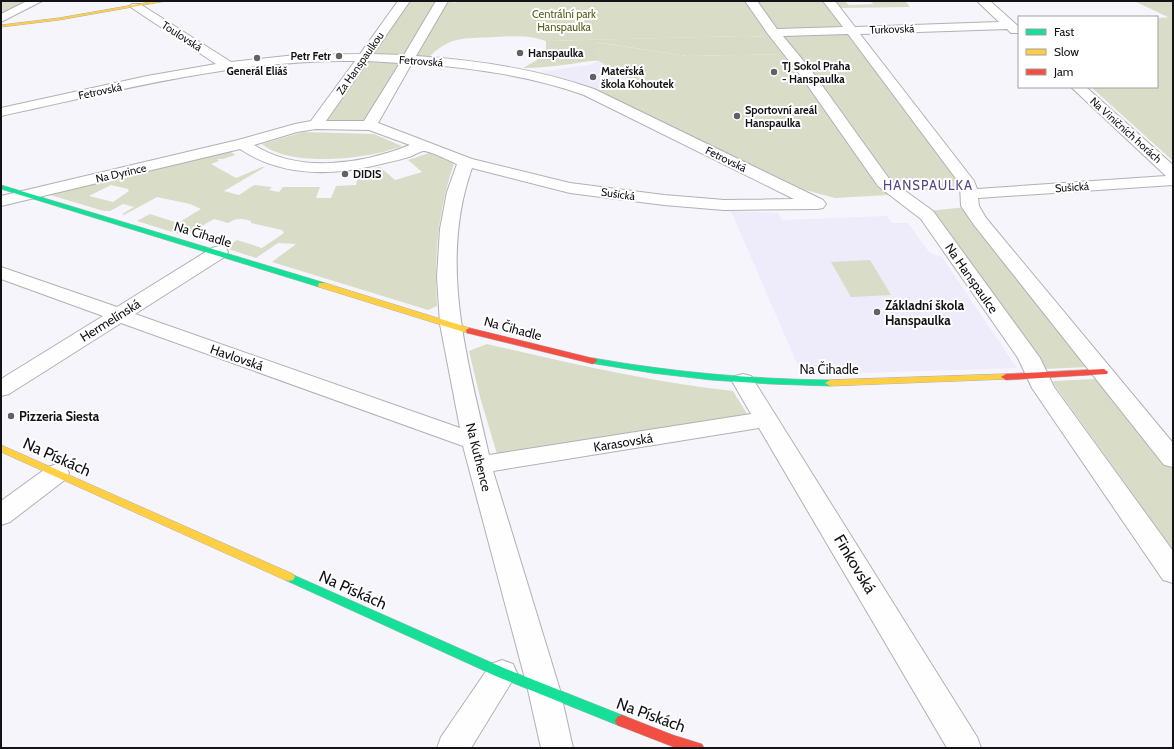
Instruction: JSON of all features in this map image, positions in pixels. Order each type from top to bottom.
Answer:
[{"type":"street","points":[[1,19],[36,1]]},
{"type":"street","points":[[1,26],[164,1]]},
{"type":"street","name":"Za Hanspaulkou","points":[[316,125],[404,1]]},
{"type":"street","points":[[369,126],[442,1]]},
{"type":"street","name":"Na Hanspaulce","points":[[752,1],[775,34],[806,73],[884,182],[927,215],[1028,358],[1043,388],[1173,572]]},
{"type":"street","points":[[829,1],[968,184],[970,206],[980,220],[1173,459]]},
{"type":"street","points":[[983,1],[1014,29]]},
{"type":"street","name":"Toulovská","points":[[136,6],[228,66]]},
{"type":"street","name":"Turkovská","points":[[775,34],[851,31],[1014,29]]},
{"type":"street","name":"Fetrovská","points":[[1,112],[177,75],[228,66],[296,59],[363,58],[407,59],[466,64],[524,72],[557,80],[589,92],[817,204]]},
{"type":"street","name":"Na Viničních horách","points":[[1079,88],[1173,173]]},
{"type":"street","points":[[242,144],[296,128],[316,125],[369,126],[379,128],[425,145]]},
{"type":"street","points":[[242,144],[252,152],[270,160],[313,166],[360,164],[391,157],[425,145]]},
{"type":"street","name":"Na Dyrince","points":[[1,201],[242,144]]},
{"type":"street","name":"Sušická","points":[[425,145],[466,162],[570,188],[664,200],[724,204],[817,204]]},
{"type":"street","name":"Na Kuthence","points":[[466,162],[455,192],[449,229],[447,277],[450,324],[476,453],[544,690],[557,748]]},
{"type":"street","name":"Sušická","points":[[970,194],[1173,180]]},
{"type":"street","name":"Na Čihadle","points":[[1,187],[219,252],[450,324],[559,354],[682,376],[743,381],[885,381],[1104,372]]},
{"type":"street","name":"Hermelínská","points":[[1,389],[219,252]]},
{"type":"street","name":"Havlovská","points":[[1,273],[118,315],[476,453]]},
{"type":"street","name":"Finkovská","points":[[743,381],[965,748]]},
{"type":"street","name":"Karasovská","points":[[476,453],[767,419]]},
{"type":"street","name":"Na Pískách","points":[[1,448],[502,673],[673,741],[697,748]]},
{"type":"street","points":[[1,515],[57,473]]},
{"type":"street","points":[[453,748],[502,673]]},
{"type":"shaded area","name":"Mateřská škola Kohoutek","points":[[599,61],[634,81],[598,91],[539,72],[589,65]]},
{"type":"shaded area","name":"Základní škola Hanspaulka","points":[[731,211],[778,213],[782,220],[887,216],[892,223],[908,223],[930,253],[942,257],[1017,368],[802,375]]},
{"type":"green space","points":[[1,1],[28,1],[1,14]]},
{"type":"green space","points":[[407,1],[438,1],[404,56],[369,55]]},
{"type":"green space","name":"Centrální park Hanspaulka","points":[[448,1],[455,3],[456,1],[745,1],[770,37],[744,36],[546,41],[522,36],[469,38],[445,44],[429,57],[416,57]]},
{"type":"green space","points":[[755,1],[825,1],[844,28],[778,30]]},
{"type":"green space","points":[[834,1],[844,1],[849,5],[874,4],[869,1],[905,1],[910,7],[839,8]]},
{"type":"green space","points":[[1134,1],[1173,1],[1173,17],[1168,17]]},
{"type":"green space","points":[[1173,17],[1173,161],[1092,88],[1158,88],[1158,18]]},
{"type":"green space","points":[[848,34],[966,187],[902,192],[898,191],[781,36]]},
{"type":"green space","points":[[744,36],[770,37],[783,54],[687,56],[596,42],[599,61],[588,61],[547,67],[523,68],[542,57],[543,49],[546,49],[546,41]]},
{"type":"green space","points":[[595,42],[687,56],[783,54],[802,82],[808,82],[889,195],[835,198],[805,190],[598,91],[633,81],[599,61]]},
{"type":"green space","points":[[365,62],[400,63],[363,123],[325,123]]},
{"type":"green space","points":[[303,132],[374,134],[402,146],[371,155],[330,159],[310,159],[275,152],[262,144]]},
{"type":"green space","points":[[230,151],[235,155],[223,159],[217,159],[219,161],[211,164],[236,178],[265,167],[224,191],[239,195],[254,185],[272,187],[269,190],[279,192],[283,187],[320,187],[316,198],[331,198],[336,186],[356,185],[357,178],[354,178],[355,172],[380,167],[395,180],[422,172],[408,160],[429,153],[454,163],[444,199],[438,233],[436,269],[437,306],[428,310],[272,262],[296,244],[278,243],[256,258],[225,248],[237,240],[262,248],[284,233],[282,230],[251,223],[251,221],[245,219],[236,219],[228,223],[214,219],[185,236],[137,221],[150,214],[178,223],[201,209],[190,204],[157,197],[124,215],[122,214],[134,207],[123,204],[110,211],[104,211],[50,195],[52,193]],"holes":[[[111,185],[128,189],[129,191],[113,202],[89,196]]]},
{"type":"green space","points":[[966,207],[1089,367],[1044,369],[929,211]]},
{"type":"green space","points":[[870,260],[891,295],[851,297],[831,262]]},
{"type":"green space","points":[[487,344],[579,365],[671,383],[733,391],[747,414],[497,454],[480,397],[469,351]]},
{"type":"green space","points":[[1095,379],[1103,381],[1173,469],[1173,550],[1053,383],[1054,381]]},
{"type":"traffic: fast","points":[[1,187],[322,285]]},
{"type":"traffic: fast","points":[[593,361],[652,371],[740,380],[830,383]]},
{"type":"traffic: fast","points":[[289,577],[502,673],[622,721]]},
{"type":"traffic: slow","points":[[1,26],[59,19],[164,1]]},
{"type":"traffic: slow","points":[[322,285],[470,331]]},
{"type":"traffic: slow","points":[[830,383],[1006,377]]},
{"type":"traffic: slow","points":[[1,448],[289,577]]},
{"type":"traffic: jam","points":[[470,331],[593,361]]},
{"type":"traffic: jam","points":[[1006,377],[1104,372]]},
{"type":"traffic: jam","points":[[622,721],[673,741],[697,748]]},
{"type":"place","name":"Hanspaulka","points":[[520,53]]},
{"type":"place","name":"Petr Fetr","points":[[339,56]]},
{"type":"place","name":"Generál Eliáš","points":[[257,58]]},
{"type":"place","name":"TJ Sokol Praha - Hanspaulka","points":[[774,72]]},
{"type":"place","name":"Mateřská škola Kohoutek","points":[[593,77]]},
{"type":"place","name":"Sportovní areál Hanspaulka","points":[[737,116]]},
{"type":"place","name":"DIDIS","points":[[345,174]]},
{"type":"place","name":"Základní škola Hanspaulka","points":[[877,312]]},
{"type":"place","name":"Pizzeria Siesta","points":[[11,416]]},
{"type":"district","name":"HANSPAULKA","points":[[928,185]]}]
